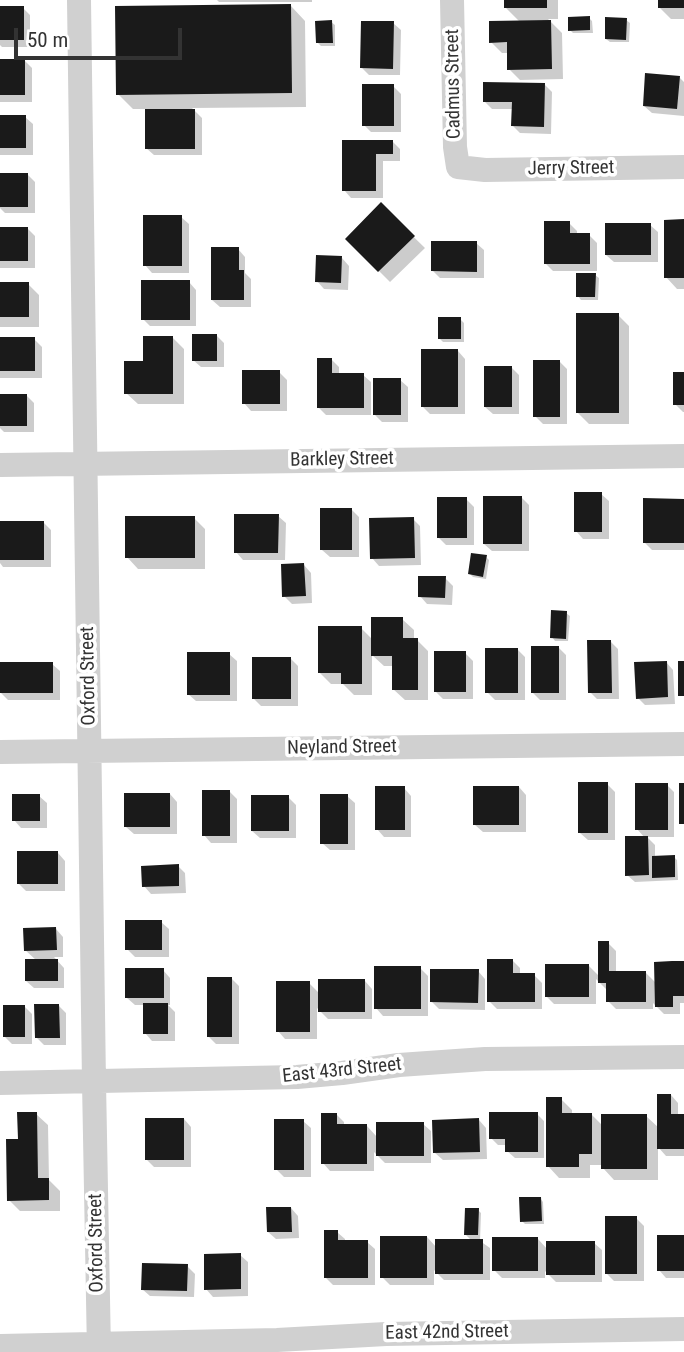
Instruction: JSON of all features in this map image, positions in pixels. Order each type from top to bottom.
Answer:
[{"type":"street","name":"Oxford Street","points":[[79,0],[99,1349]]},
{"type":"street","name":"Cadmus Street","points":[[452,0],[455,147],[458,167]]},
{"type":"street","name":"Jerry Street","points":[[458,167],[485,170],[684,167]]},
{"type":"street","name":"Barkley Street","points":[[0,465],[684,456]]},
{"type":"street","name":"Neyland Street","points":[[0,752],[684,744]]},
{"type":"street","name":"East 43rd Street","points":[[0,1083],[297,1077],[399,1065],[485,1059],[684,1057]]},
{"type":"street","name":"East 42nd Street","points":[[0,1346],[99,1349],[386,1334],[684,1329]]},
{"type":"building","points":[[504,0],[547,0],[547,8],[504,8]]},
{"type":"building","points":[[658,0],[684,0],[684,8],[658,8]]},
{"type":"building","points":[[291,4],[292,93],[116,95],[115,6]]},
{"type":"building","points":[[0,6],[24,6],[24,40],[0,40]]},
{"type":"building","points":[[590,16],[590,30],[568,31],[568,17]]},
{"type":"building","points":[[605,17],[627,18],[626,40],[605,39]]},
{"type":"building","points":[[332,20],[333,43],[316,43],[315,21]]},
{"type":"building","points":[[551,20],[552,69],[507,70],[507,42],[489,43],[489,21]]},
{"type":"building","points":[[361,21],[394,21],[393,69],[360,68]]},
{"type":"building","points":[[0,59],[25,59],[25,95],[0,95]]},
{"type":"building","points":[[645,73],[680,76],[677,109],[643,106]]},
{"type":"building","points":[[483,82],[545,83],[544,127],[511,126],[512,102],[483,102]]},
{"type":"building","points":[[362,84],[394,84],[394,126],[362,126]]},
{"type":"building","points":[[145,109],[195,109],[195,149],[145,149]]},
{"type":"building","points":[[0,115],[26,115],[26,148],[0,148]]},
{"type":"building","points":[[342,140],[393,140],[393,154],[376,154],[376,191],[342,191]]},
{"type":"building","points":[[0,173],[28,173],[28,207],[0,207]]},
{"type":"building","points":[[381,202],[415,236],[378,272],[345,239]]},
{"type":"building","points":[[143,215],[182,215],[182,266],[143,266]]},
{"type":"building","points":[[684,219],[684,278],[664,278],[664,220]]},
{"type":"building","points":[[544,221],[570,221],[570,233],[590,233],[590,264],[544,264]]},
{"type":"building","points":[[605,223],[651,223],[651,255],[605,255]]},
{"type":"building","points":[[0,227],[28,227],[28,261],[0,261]]},
{"type":"building","points":[[431,241],[477,241],[477,272],[431,271]]},
{"type":"building","points":[[211,247],[239,247],[239,270],[244,270],[244,300],[211,300]]},
{"type":"building","points":[[316,255],[342,256],[341,283],[315,282]]},
{"type":"building","points":[[576,273],[596,273],[595,297],[576,297]]},
{"type":"building","points":[[141,280],[190,280],[190,320],[141,320]]},
{"type":"building","points":[[0,282],[29,282],[29,317],[0,317]]},
{"type":"building","points":[[576,313],[619,313],[619,413],[576,413]]},
{"type":"building","points":[[438,317],[461,317],[461,339],[438,339]]},
{"type":"building","points":[[192,334],[217,334],[217,361],[192,361]]},
{"type":"building","points":[[143,336],[173,336],[173,394],[124,394],[124,361],[143,361]]},
{"type":"building","points":[[0,337],[35,337],[35,371],[0,371]]},
{"type":"building","points":[[421,349],[458,349],[458,407],[421,407]]},
{"type":"building","points":[[317,358],[332,358],[332,373],[364,373],[364,408],[317,408]]},
{"type":"building","points":[[533,360],[560,360],[560,417],[533,417]]},
{"type":"building","points":[[484,366],[512,366],[512,407],[484,407]]},
{"type":"building","points":[[242,370],[280,370],[280,404],[242,404]]},
{"type":"building","points":[[673,372],[684,372],[684,405],[673,405]]},
{"type":"building","points":[[373,378],[401,378],[401,415],[373,415]]},
{"type":"building","points":[[0,394],[27,394],[27,426],[0,426]]},
{"type":"building","points":[[574,492],[602,492],[602,532],[574,532]]},
{"type":"building","points":[[483,496],[522,496],[522,544],[483,544]]},
{"type":"building","points":[[437,497],[467,497],[467,538],[437,538]]},
{"type":"building","points":[[643,498],[684,499],[684,543],[643,543]]},
{"type":"building","points":[[320,508],[352,508],[352,550],[320,550]]},
{"type":"building","points":[[234,514],[279,514],[278,553],[234,553]]},
{"type":"building","points":[[125,516],[195,516],[195,558],[125,558]]},
{"type":"building","points":[[414,517],[415,558],[370,559],[369,518]]},
{"type":"building","points":[[0,521],[44,521],[44,560],[0,560]]},
{"type":"building","points":[[471,553],[487,555],[483,577],[468,574]]},
{"type":"building","points":[[304,563],[306,596],[282,597],[281,564]]},
{"type":"building","points":[[418,576],[446,576],[445,598],[418,597]]},
{"type":"building","points":[[551,610],[567,611],[566,639],[550,638]]},
{"type":"building","points":[[371,617],[403,617],[403,638],[418,638],[418,690],[392,690],[392,656],[371,656]]},
{"type":"building","points":[[318,626],[362,626],[362,684],[341,684],[341,673],[318,673]]},
{"type":"building","points":[[587,640],[611,640],[612,693],[588,693]]},
{"type":"building","points":[[531,646],[559,646],[559,693],[531,693]]},
{"type":"building","points":[[485,648],[518,648],[518,693],[485,693]]},
{"type":"building","points":[[434,651],[466,651],[466,692],[434,692]]},
{"type":"building","points":[[187,652],[230,652],[230,695],[187,695]]},
{"type":"building","points":[[252,657],[291,657],[291,699],[252,699]]},
{"type":"building","points":[[667,661],[668,697],[636,699],[634,662]]},
{"type":"building","points":[[678,661],[684,661],[684,696],[678,696]]},
{"type":"building","points":[[0,662],[53,662],[53,693],[0,693]]},
{"type":"building","points":[[578,782],[608,782],[608,833],[578,833]]},
{"type":"building","points":[[635,783],[668,783],[668,830],[635,830]]},
{"type":"building","points":[[679,783],[684,783],[684,824],[679,824]]},
{"type":"building","points":[[375,786],[405,786],[405,830],[375,830]]},
{"type":"building","points":[[473,786],[519,786],[519,825],[473,825]]},
{"type":"building","points":[[202,790],[230,790],[230,836],[202,836]]},
{"type":"building","points":[[124,793],[170,793],[170,827],[124,827]]},
{"type":"building","points":[[12,794],[40,794],[40,821],[12,821]]},
{"type":"building","points":[[320,794],[348,794],[348,844],[320,844]]},
{"type":"building","points":[[251,795],[289,795],[289,831],[251,831]]},
{"type":"building","points":[[625,836],[648,836],[649,875],[625,876]]},
{"type":"building","points":[[17,851],[58,851],[58,884],[17,884]]},
{"type":"building","points":[[675,855],[675,877],[652,878],[652,856]]},
{"type":"building","points":[[179,864],[179,886],[142,887],[141,866]]},
{"type":"building","points":[[125,920],[162,920],[162,950],[125,950]]},
{"type":"building","points":[[56,927],[57,950],[24,951],[23,928]]},
{"type":"building","points":[[598,941],[609,941],[609,971],[646,971],[646,1002],[606,1002],[606,983],[598,983]]},
{"type":"building","points":[[25,959],[58,959],[58,981],[25,981]]},
{"type":"building","points":[[487,959],[513,959],[513,973],[535,973],[535,1002],[487,1002]]},
{"type":"building","points":[[684,961],[684,996],[673,996],[673,1007],[655,1007],[654,962]]},
{"type":"building","points":[[545,964],[589,964],[589,997],[545,997]]},
{"type":"building","points":[[374,966],[421,966],[421,1009],[374,1009]]},
{"type":"building","points":[[125,968],[164,968],[164,998],[125,998]]},
{"type":"building","points":[[430,969],[479,969],[478,1003],[430,1002]]},
{"type":"building","points":[[207,977],[232,977],[232,1037],[207,1037]]},
{"type":"building","points":[[318,979],[365,979],[365,1012],[318,1012]]},
{"type":"building","points":[[276,981],[310,981],[310,1032],[276,1032]]},
{"type":"building","points":[[143,1003],[168,1003],[168,1034],[143,1034]]},
{"type":"building","points":[[34,1004],[59,1004],[60,1038],[35,1038]]},
{"type":"building","points":[[3,1005],[25,1005],[25,1037],[3,1037]]},
{"type":"building","points":[[657,1094],[671,1094],[671,1114],[684,1114],[684,1149],[657,1149]]},
{"type":"building","points":[[546,1097],[562,1097],[562,1113],[592,1113],[592,1154],[579,1154],[579,1167],[546,1167]]},
{"type":"building","points":[[17,1112],[37,1112],[38,1178],[49,1178],[49,1200],[7,1201],[6,1139],[18,1139]]},
{"type":"building","points":[[489,1112],[538,1112],[538,1152],[505,1152],[505,1139],[489,1139]]},
{"type":"building","points":[[321,1113],[337,1113],[337,1124],[367,1124],[367,1164],[321,1164]]},
{"type":"building","points":[[601,1114],[647,1114],[647,1169],[601,1169]]},
{"type":"building","points":[[145,1118],[184,1118],[184,1160],[145,1160]]},
{"type":"building","points":[[479,1118],[480,1152],[433,1153],[432,1120]]},
{"type":"building","points":[[274,1119],[304,1119],[304,1170],[274,1170]]},
{"type":"building","points":[[376,1122],[424,1122],[424,1156],[376,1156]]},
{"type":"building","points":[[519,1197],[541,1197],[542,1221],[520,1222]]},
{"type":"building","points":[[266,1207],[291,1207],[292,1232],[267,1232]]},
{"type":"building","points":[[465,1208],[479,1208],[478,1235],[464,1235]]},
{"type":"building","points":[[605,1216],[637,1216],[637,1274],[605,1274]]},
{"type":"building","points":[[324,1230],[338,1230],[338,1240],[368,1240],[368,1278],[324,1278]]},
{"type":"building","points":[[657,1235],[684,1235],[684,1271],[657,1271]]},
{"type":"building","points":[[380,1236],[427,1236],[427,1278],[380,1278]]},
{"type":"building","points":[[492,1237],[538,1237],[538,1271],[492,1271]]},
{"type":"building","points":[[435,1239],[483,1239],[483,1274],[435,1274]]},
{"type":"building","points":[[546,1241],[595,1241],[595,1275],[546,1275]]},
{"type":"building","points":[[241,1253],[241,1289],[204,1290],[204,1254]]},
{"type":"building","points":[[142,1263],[188,1264],[187,1291],[141,1290]]}]
